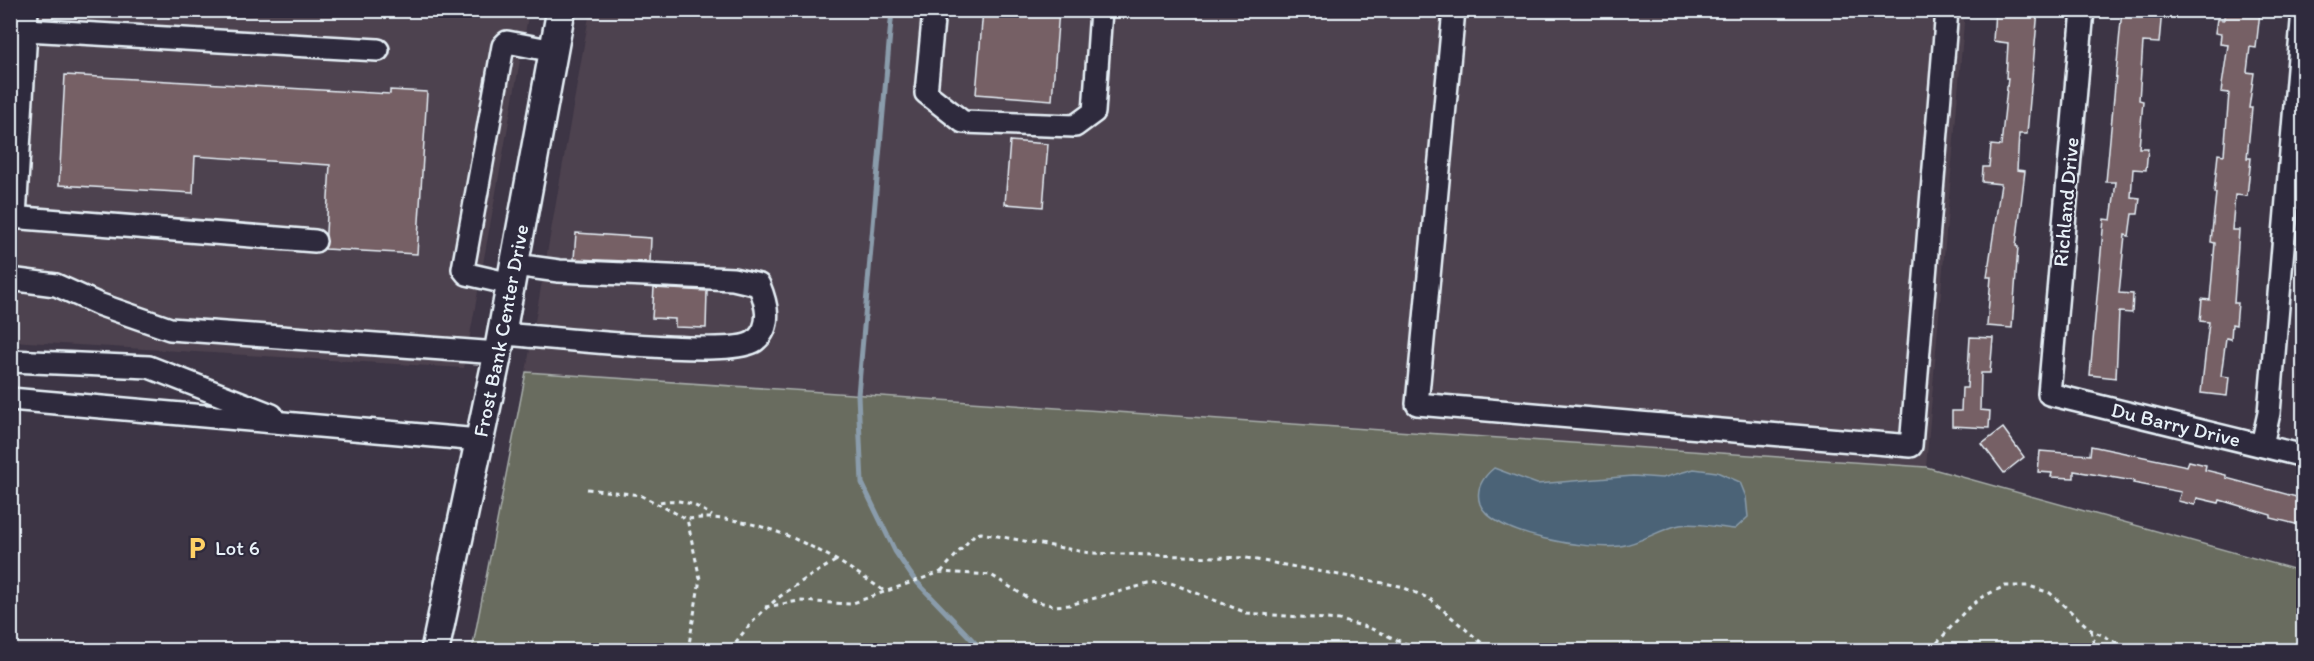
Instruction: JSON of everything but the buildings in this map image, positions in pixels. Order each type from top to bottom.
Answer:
[{"type":"main road","name":"Frost Bank Center Drive","points":[[435,651],[500,344],[561,10]]},
{"type":"street","points":[[934,10],[926,93],[963,122],[1075,126],[1094,112],[1101,10]]},
{"type":"street","points":[[1454,10],[1417,404],[1911,446],[1947,10]]},
{"type":"street","name":"Richland Drive","points":[[2049,394],[2083,10]]},
{"type":"street","points":[[2262,445],[2270,413],[2303,10]]},
{"type":"street","points":[[315,241],[13,217],[21,23],[378,50]]},
{"type":"street","points":[[10,279],[56,285],[98,304],[170,329],[500,344],[616,343],[744,346],[757,340],[766,322],[767,304],[759,285],[734,279],[560,271],[513,275],[467,274],[463,269],[503,46],[507,42],[554,51]]},
{"type":"street","points":[[10,361],[149,367],[295,424]]},
{"type":"street","name":"Du Barry Drive","points":[[2049,394],[2304,456]]},
{"type":"street","points":[[10,399],[479,440]]},
{"type":"path","points":[[587,489],[622,491],[658,502],[687,519],[712,516],[760,526],[838,559],[885,591]]},
{"type":"path","points":[[658,502],[673,499],[684,501],[699,506],[712,516]]},
{"type":"path","points":[[687,519],[700,579],[688,651]]},
{"type":"path","points":[[941,572],[974,535],[981,532],[1090,553],[1246,558],[1376,580],[1414,591],[1430,599],[1490,651]]},
{"type":"path","points":[[730,651],[765,607],[779,594],[838,559]]},
{"type":"path","points":[[765,607],[799,601],[850,604],[941,572],[983,573],[1031,600],[1054,606],[1069,605],[1148,584],[1171,583],[1247,613],[1339,620],[1367,627],[1421,651]]},
{"type":"path","points":[[1931,651],[1965,611],[1982,597],[2005,586],[2030,586],[2050,594],[2091,630],[2133,651]]},
{"type":"path","points":[[2091,630],[2094,651]]},
{"type":"shaded area","points":[[10,11],[529,11],[464,368],[11,341]]},
{"type":"shaded area","points":[[590,11],[1965,11],[1926,467],[526,372]]},
{"type":"green space","points":[[526,372],[1926,467],[2304,572],[2303,650],[472,650]]},
{"type":"water","points":[[1494,468],[1537,484],[1633,476],[1662,478],[1694,469],[1717,472],[1740,482],[1746,497],[1748,517],[1735,529],[1680,525],[1620,546],[1587,546],[1566,543],[1522,532],[1503,525],[1488,515],[1480,504],[1479,488],[1486,475]]},
{"type":"waterway","points":[[892,10],[858,395],[862,483],[895,551],[914,579],[982,650]]},
{"type":"place","name":"Lot 6","points":[[197,548]]}]
